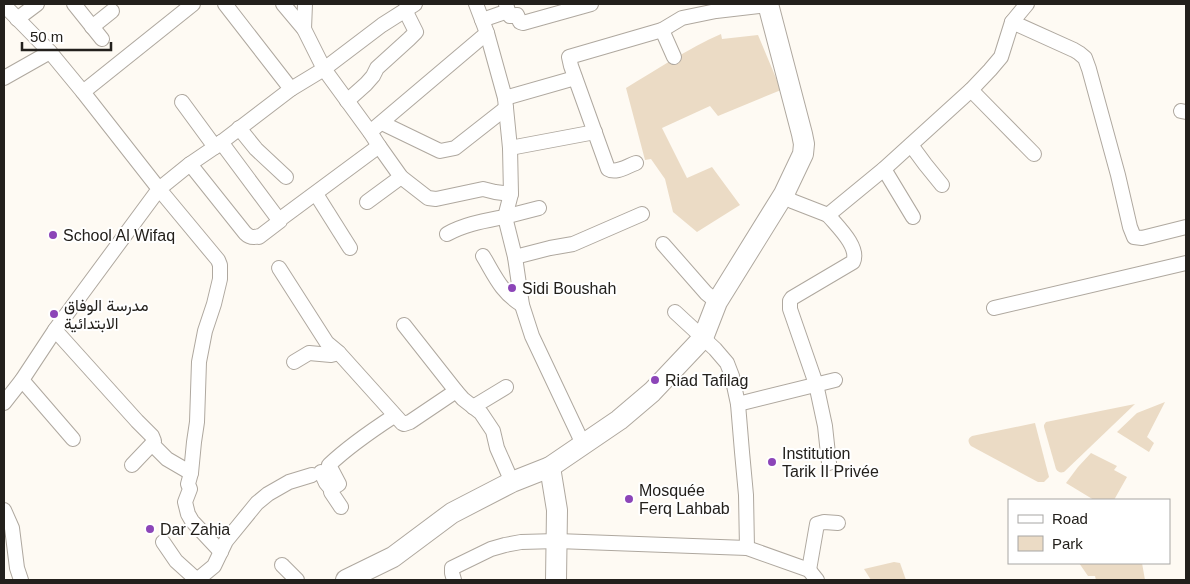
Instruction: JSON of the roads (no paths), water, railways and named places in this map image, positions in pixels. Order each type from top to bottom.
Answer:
[{"type":"street","points":[[17,19],[37,4]]},
{"type":"street","points":[[74,4],[102,39]]},
{"type":"street","points":[[84,92],[193,4]]},
{"type":"street","points":[[225,4],[291,89]]},
{"type":"street","points":[[283,4],[304,29],[324,69],[401,177],[428,198],[436,199],[483,189],[511,194]]},
{"type":"street","points":[[304,29],[305,4]]},
{"type":"street","points":[[476,4],[485,26],[506,103],[510,148],[511,194],[506,217],[515,257],[522,305],[532,336],[583,444]]},
{"type":"street","points":[[370,132],[507,7],[510,16],[517,15],[520,22],[523,23],[591,4]]},
{"type":"street","points":[[346,580],[392,557],[452,513],[512,482],[550,467],[619,420],[652,392],[703,338],[716,302],[784,194],[803,154],[804,144],[768,4],[682,18],[662,30],[569,57],[605,162],[610,170],[614,171],[636,163]]},
{"type":"street","points":[[828,215],[884,169],[971,90],[1001,58],[1012,22],[1027,4]]},
{"type":"street","points":[[4,5],[50,52],[84,92],[218,260],[220,265],[220,279],[205,332],[199,362],[198,422],[188,484],[190,489],[185,502],[192,521],[221,552]]},
{"type":"street","points":[[92,26],[113,6]]},
{"type":"street","points":[[4,403],[22,380],[55,330],[160,189],[190,164],[291,89],[324,69],[382,25],[410,7],[416,32],[377,68],[366,84],[347,101]]},
{"type":"street","points":[[1012,22],[1074,50],[1085,58],[1134,237],[1142,238],[1186,227]]},
{"type":"street","points":[[662,30],[674,57]]},
{"type":"street","points":[[4,78],[50,52]]},
{"type":"street","points":[[382,123],[440,151],[446,151],[455,148],[506,103],[575,78]]},
{"type":"street","points":[[971,90],[1034,154]]},
{"type":"street","points":[[182,102],[279,220]]},
{"type":"street","points":[[239,128],[256,149],[286,177]]},
{"type":"street","points":[[510,148],[596,132]]},
{"type":"street","points":[[911,144],[942,184]]},
{"type":"street","points":[[190,164],[245,233],[249,236],[259,237],[379,146]]},
{"type":"street","points":[[884,169],[913,217]]},
{"type":"street","points":[[367,202],[401,177]]},
{"type":"street","points":[[316,194],[350,248]]},
{"type":"street","points":[[784,194],[792,201],[828,215],[852,245],[855,252],[853,262],[792,298],[790,305],[816,384],[825,426],[829,463]]},
{"type":"street","points":[[447,234],[473,223],[539,208]]},
{"type":"street","points":[[515,257],[573,244],[642,214]]},
{"type":"street","points":[[663,244],[716,302]]},
{"type":"street","points":[[483,256],[503,290],[513,300],[522,305]]},
{"type":"street","points":[[994,308],[1186,263]]},
{"type":"street","points":[[279,268],[327,343],[339,353],[402,424],[407,424],[456,391]]},
{"type":"street","points":[[675,312],[715,349],[727,363],[732,376],[738,404],[746,495],[747,548]]},
{"type":"street","points":[[404,324],[456,391],[482,413],[493,431],[497,448],[512,482]]},
{"type":"street","points":[[55,330],[152,436],[154,441],[152,444],[132,465]]},
{"type":"street","points":[[294,362],[309,354],[331,355],[339,353]]},
{"type":"street","points":[[22,380],[73,439]]},
{"type":"street","points":[[738,404],[835,380]]},
{"type":"street","points":[[473,407],[506,387]]},
{"type":"street","points":[[332,489],[339,484],[330,465],[365,436],[394,416]]},
{"type":"street","points":[[152,444],[167,459],[191,474]]},
{"type":"street","points":[[550,467],[558,510],[556,580]]},
{"type":"street","points":[[163,542],[176,562],[197,580],[214,566],[226,541],[256,503],[289,482],[317,473],[332,489],[331,492],[341,507]]},
{"type":"street","points":[[4,510],[16,568],[21,580]]},
{"type":"street","points":[[454,580],[452,568],[491,549],[521,542],[557,541],[747,548],[813,575],[817,524],[824,522],[838,524]]},
{"type":"street","points":[[282,565],[296,580]]},
{"type":"place","name":"School Al Wifaq","points":[[53,235]]},
{"type":"place","name":"Sidi Boushah","points":[[512,288]]},
{"type":"place","name":"مدرسة الوفاق الابتدائية","points":[[54,314]]},
{"type":"place","name":"Riad Tafilag","points":[[655,380]]},
{"type":"place","name":"Institution Tarik II Privée","points":[[772,462]]},
{"type":"place","name":"Mosquée Ferq Lahbab","points":[[629,499]]},
{"type":"place","name":"Dar Zahia","points":[[150,529]]}]
